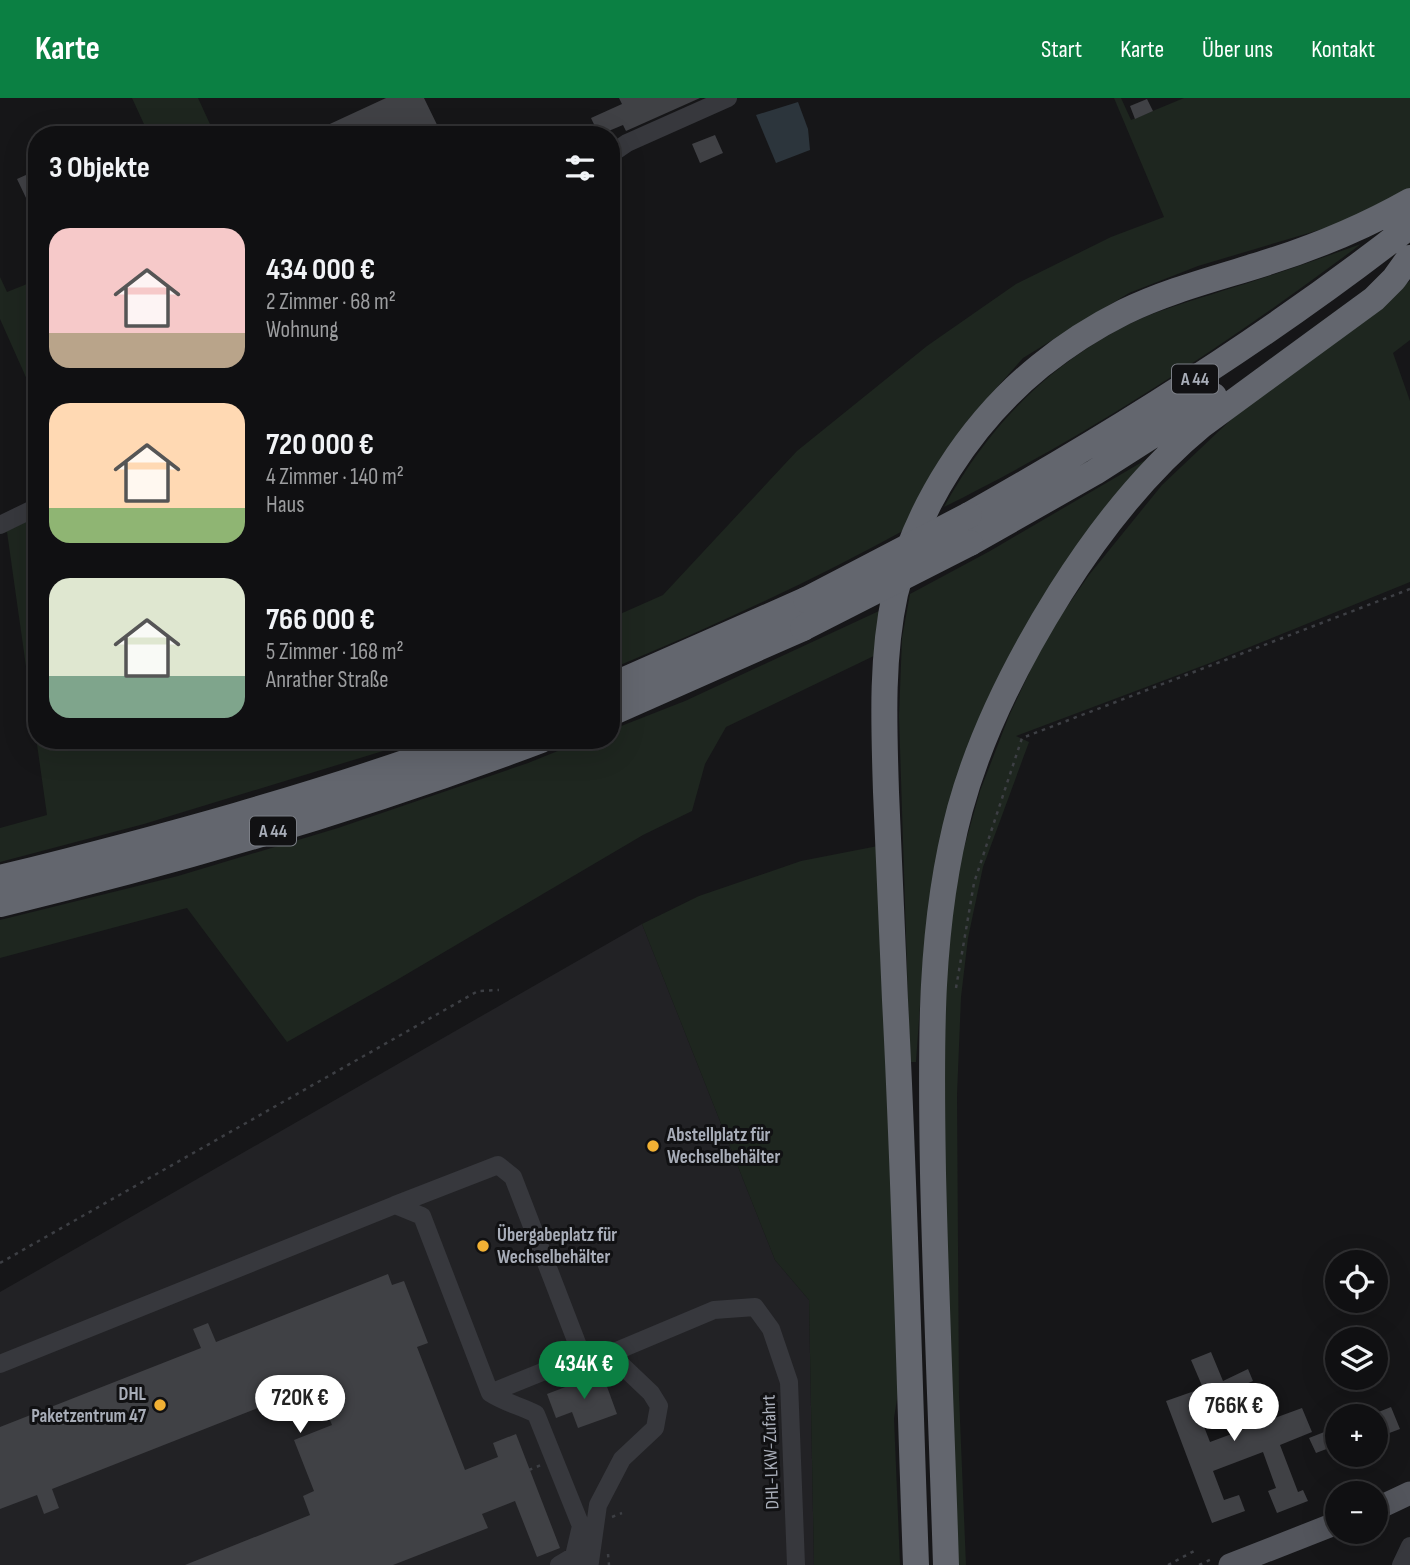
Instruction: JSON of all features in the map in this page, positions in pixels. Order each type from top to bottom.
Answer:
[{"type":"highway","points":[[916,1565],[906,1210],[884,730],[889,629],[895,593],[912,542],[941,482],[970,439],[1011,392],[1065,347],[1108,320],[1142,304],[1328,241],[1362,227],[1410,201]]},
{"type":"highway","name":"A 44","points":[[620,682],[806,600],[969,515],[1077,453],[1188,384],[1320,293],[1410,226]]},
{"type":"highway","points":[[946,1565],[931,1112],[931,1020],[947,870],[959,813],[974,766],[1007,686],[1045,618],[1090,549],[1136,491],[1176,448],[1202,425],[1374,299],[1410,258]]},
{"type":"highway","name":"A 44","points":[[620,709],[803,628],[970,543],[1095,472],[1205,402],[1410,258]]},
{"type":"highway","name":"A 44","points":[[0,878],[236,816],[444,749]]},
{"type":"highway","name":"A 44","points":[[0,904],[287,827],[397,792],[516,749]]},
{"type":"main road","points":[[1388,1503],[1410,1493]]},
{"type":"main road","points":[[1230,1565],[1325,1528]]},
{"type":"street","points":[[620,148],[728,98]]},
{"type":"street","points":[[0,524],[28,511]]},
{"type":"street","points":[[0,1364],[498,1165],[513,1177],[582,1356]]},
{"type":"street","points":[[395,1205],[422,1216],[490,1393],[503,1402],[520,1405],[536,1414],[581,1526],[574,1556],[559,1565]]},
{"type":"street","name":"DHL-LKW-Zufahrt","points":[[610,1354],[714,1310],[755,1307],[771,1329],[789,1382],[796,1565]]},
{"type":"street","points":[[490,1393],[582,1356],[595,1360],[610,1354],[651,1393],[659,1406],[655,1428],[622,1459],[598,1505],[594,1547],[590,1562],[586,1565]]},
{"type":"street","points":[[1401,1565],[1410,1546]]},
{"type":"path","points":[[955,990],[974,883],[1022,738],[1410,589]]},
{"type":"path","points":[[0,1263],[478,991],[499,990]]},
{"type":"path","points":[[606,1519],[622,1513]]},
{"type":"path","points":[[1168,1565],[1196,1550]]},
{"type":"shaded area","points":[[132,98],[198,98],[211,126],[145,126]]},
{"type":"shaded area","points":[[1114,98],[1121,98],[1131,120],[1184,98],[1410,98],[1410,194],[1373,214],[1198,266],[1129,293],[1023,358],[967,421],[926,491],[912,526],[763,602],[620,665],[620,614],[663,595],[797,451],[927,346],[1016,284],[1111,237],[1164,217]]},
{"type":"shaded area","points":[[798,102],[808,129],[810,150],[776,163],[756,115]]},
{"type":"shaded area","points":[[1361,244],[1159,385],[1053,449],[944,507],[978,454],[1017,406],[1063,365],[1089,347],[1129,324],[1155,313]]},
{"type":"shaded area","points":[[0,277],[7,292],[28,284],[28,382],[0,319]]},
{"type":"shaded area","points":[[1410,281],[1410,340],[1393,353],[1410,401],[1410,582],[1210,663],[1016,736],[1029,742],[983,867],[968,938],[961,997],[957,1095],[959,1396],[966,1565],[954,1565],[936,1018],[960,862],[980,791],[1009,716],[1046,637],[1089,575],[1162,485],[1238,413]]},
{"type":"shaded area","points":[[1166,448],[1018,651],[924,949],[916,1062],[910,1062],[899,716],[902,638],[910,594],[990,551]]},
{"type":"shaded area","points":[[28,519],[28,681],[7,532],[0,534],[0,531]]},
{"type":"shaded area","points":[[879,611],[880,653],[726,727],[705,764],[692,811],[643,835],[287,1042],[187,908],[0,958],[0,920],[178,876],[338,828],[563,749],[620,749],[620,726],[685,701]]},
{"type":"shaded area","points":[[38,749],[390,749],[144,824],[0,862],[0,828],[47,815]]},
{"type":"shaded area","points":[[883,845],[900,1380],[894,1418],[900,1565],[814,1565],[809,1300],[775,1260],[642,924],[699,896],[801,861]]},
{"type":"shaded area","name":"DHL Paketzentrum 47","points":[[642,924],[775,1260],[809,1300],[814,1565],[0,1565],[0,1292]]},
{"type":"building","points":[[386,98],[424,98],[438,126],[325,126]]},
{"type":"building","points":[[619,98],[700,98],[626,131],[623,125],[595,126],[591,118],[622,104]]},
{"type":"building","points":[[1147,99],[1153,111],[1135,119],[1130,106]]},
{"type":"building","points":[[715,135],[723,153],[700,163],[692,144]]},
{"type":"building","points":[[28,174],[28,202],[17,179]]},
{"type":"building","name":"DHL Paketzentrum 47","points":[[388,1274],[392,1285],[404,1281],[428,1343],[417,1347],[465,1470],[498,1457],[493,1443],[516,1434],[560,1548],[537,1557],[515,1501],[482,1514],[488,1528],[393,1565],[185,1565],[310,1515],[303,1496],[314,1491],[294,1440],[332,1425],[316,1385],[52,1489],[59,1508],[44,1514],[37,1495],[0,1509],[0,1427],[201,1348],[193,1329],[208,1323],[216,1342]]},
{"type":"building","points":[[1211,1352],[1223,1381],[1248,1369],[1253,1381],[1196,1406],[1210,1442],[1302,1408],[1312,1432],[1280,1445],[1298,1492],[1303,1490],[1308,1501],[1277,1513],[1268,1491],[1276,1488],[1263,1452],[1213,1471],[1224,1500],[1239,1495],[1245,1511],[1212,1523],[1166,1401],[1203,1388],[1191,1360]]},
{"type":"building","points":[[602,1373],[617,1414],[578,1428],[572,1412],[556,1418],[547,1394]]},
{"type":"building","points":[[1391,1407],[1400,1429],[1388,1434],[1388,1408]]},
{"type":"building","points":[[1325,1432],[1325,1450],[1316,1453],[1309,1438]]},
{"type":"place","name":"Abstellplatz für Wechselbehälter","points":[[653,1146]]},
{"type":"place","name":"Übergabeplatz für Wechselbehälter","points":[[483,1246]]},
{"type":"place","name":"DHL Paketzentrum 47","points":[[160,1405]]}]
